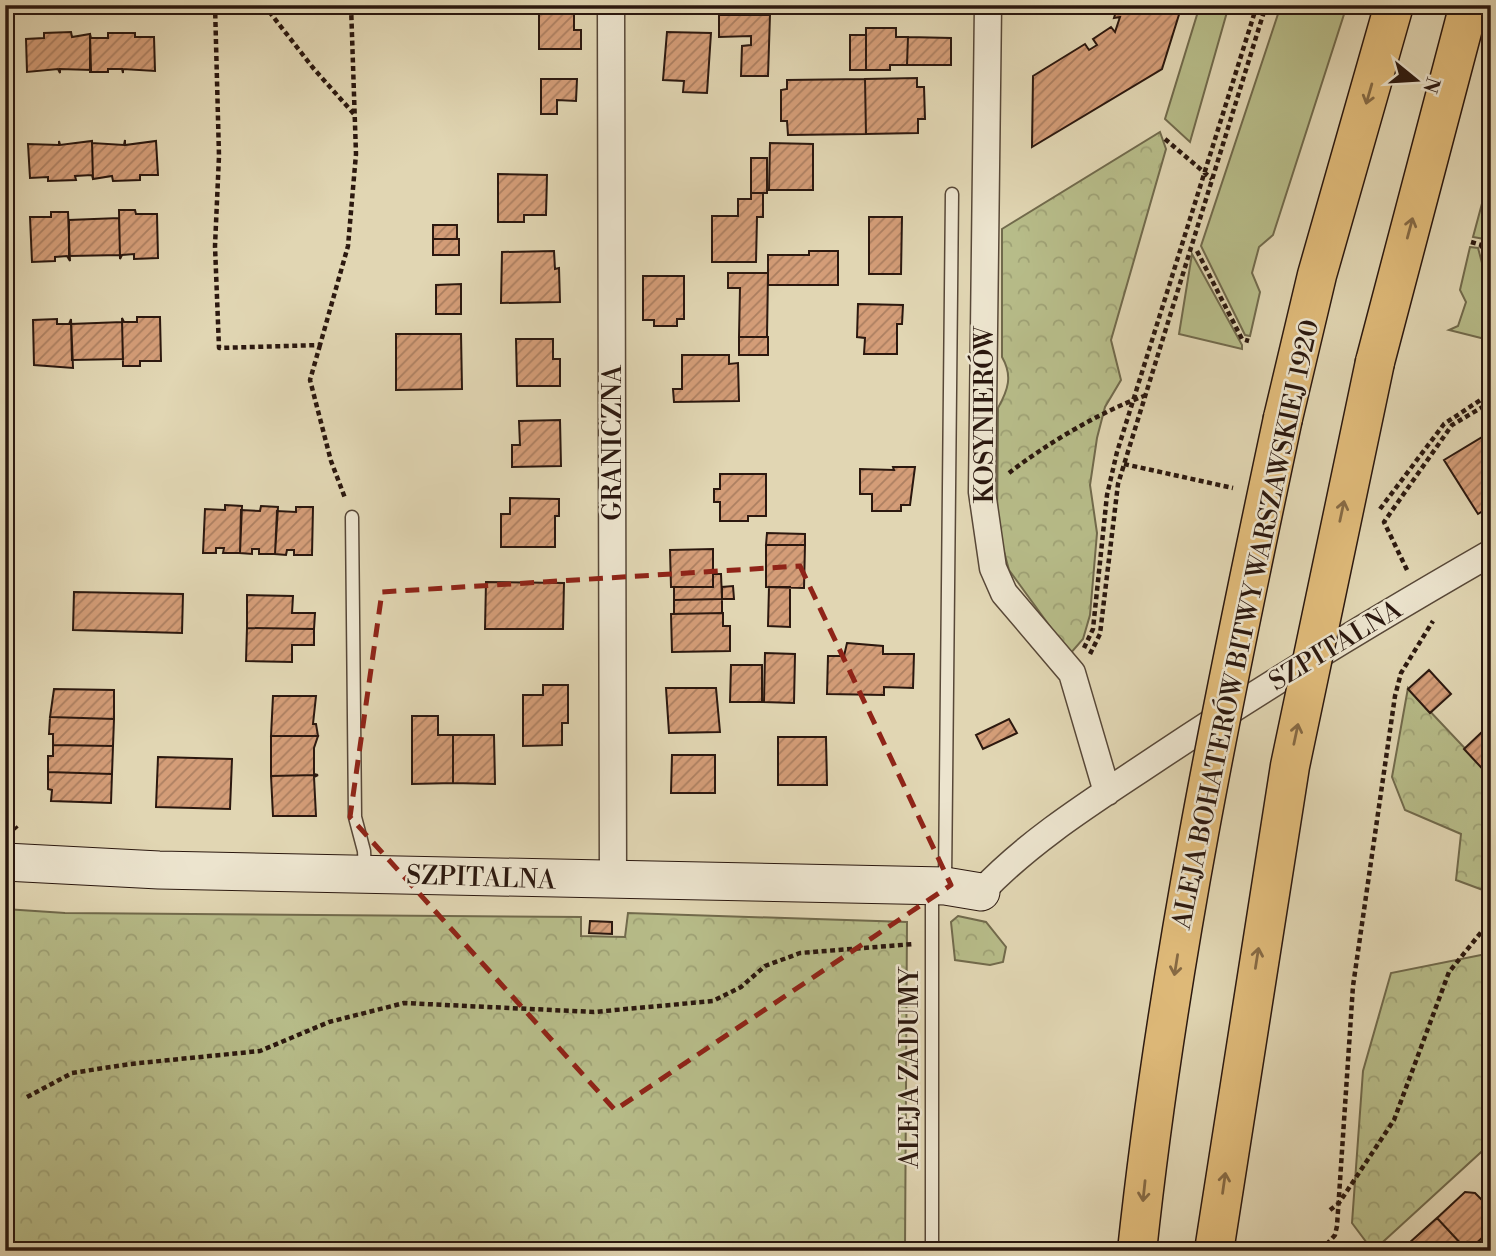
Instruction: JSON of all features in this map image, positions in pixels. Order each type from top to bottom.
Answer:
[{"type":"highway","name":"ALEJA BOHATERÓW BITWY WARSZAWSKIEJ 1920","points":[[1137,1251],[1151,1122],[1212,756],[1283,418],[1317,275],[1394,5]]},
{"type":"highway","points":[[1214,1251],[1290,766],[1375,362],[1469,5]]},
{"type":"street","name":"GRANICZNA","points":[[611,5],[613,881]]},
{"type":"street","name":"KOSYNIERÓW","points":[[988,5],[982,492],[993,568],[1004,593],[1076,664],[1107,792]]},
{"type":"street","name":"SZPITALNA","points":[[5,862],[159,870],[953,888],[1009,862],[1107,792],[1259,691],[1491,553]]},
{"type":"lane","name":"ALEJA ZADUMY","points":[[932,1251],[932,943],[953,888],[952,194]]},
{"type":"lane","points":[[352,517],[355,817],[364,851],[365,873]]},
{"type":"path","points":[[215,5],[219,156],[215,246],[219,348],[320,345]]},
{"type":"path","points":[[264,5],[314,69],[355,114]]},
{"type":"path","points":[[351,5],[356,155],[348,246],[329,305],[310,380],[331,461],[352,517]]},
{"type":"path","points":[[1076,664],[1093,629],[1109,483],[1257,5]]},
{"type":"path","points":[[1076,664],[1086,660],[1100,634],[1115,497],[1266,5]]},
{"type":"path","points":[[1165,139],[1212,179]]},
{"type":"path","points":[[1471,242],[1481,244],[1491,273]]},
{"type":"path","points":[[1197,251],[1242,340],[1249,341]]},
{"type":"path","points":[[1373,510],[1384,507],[1444,424],[1491,393]]},
{"type":"path","points":[[982,492],[1027,459],[1133,400],[1145,396]]},
{"type":"path","points":[[1321,1251],[1335,1235],[1358,948],[1395,696],[1402,673],[1431,628],[1433,618],[1422,593],[1400,558],[1384,522],[1452,425],[1491,402]]},
{"type":"path","points":[[5,796],[5,802]]},
{"type":"path","points":[[1329,1210],[1339,1203],[1394,1120],[1449,972],[1490,920]]},
{"type":"path","points":[[27,1097],[72,1073],[260,1051],[329,1022],[404,1003],[594,1012],[713,1001],[741,987],[765,966],[800,953],[932,943]]},
{"type":"highlighted area","points":[[800,566],[951,885],[615,1110],[350,817],[382,592]]},
{"type":"green space","points":[[1200,5],[1229,5],[1190,142],[1165,119]]},
{"type":"green space","points":[[1281,5],[1347,5],[1273,235],[1259,247],[1252,273],[1260,292],[1250,336],[1245,335],[1201,246]]},
{"type":"green space","points":[[1160,132],[1166,149],[1111,340],[1121,380],[1105,407],[1090,485],[1097,533],[1090,615],[1083,639],[1070,654],[1009,570],[997,526],[998,408],[1007,389],[1008,377],[1002,357],[1002,229]]},
{"type":"green space","points":[[1491,170],[1491,254],[1484,239],[1473,237]]},
{"type":"green space","points":[[1470,247],[1478,248],[1487,283],[1489,314],[1485,339],[1449,330],[1458,326],[1466,302],[1460,290]]},
{"type":"green space","points":[[1192,254],[1242,345],[1242,349],[1179,334]]},
{"type":"green space","points":[[1408,688],[1491,776],[1491,893],[1456,880],[1461,834],[1405,810],[1392,777]]},
{"type":"green space","points":[[5,909],[65,913],[581,917],[581,936],[625,937],[628,913],[907,922],[905,1251],[5,1251]]},
{"type":"green space","points":[[958,916],[986,922],[1006,947],[1003,962],[990,965],[955,960],[951,922]]},
{"type":"green space","points":[[1491,955],[1491,1143],[1373,1251],[1352,1223],[1363,1071],[1391,973]]},
{"type":"building","points":[[699,5],[731,5],[731,7],[699,8]]},
{"type":"building","points":[[746,5],[770,5],[770,15],[745,15]]},
{"type":"building","points":[[1118,5],[1182,5],[1162,69],[1032,147],[1033,76],[1085,44],[1089,50],[1097,45],[1093,39],[1111,27],[1115,32],[1120,17],[1114,18]]},
{"type":"building","points":[[539,10],[574,10],[574,30],[581,30],[581,49],[539,49]]},
{"type":"building","points":[[719,15],[770,15],[768,76],[741,76],[742,46],[751,45],[751,36],[719,37]]},
{"type":"building","points":[[866,28],[896,28],[896,37],[908,37],[907,65],[890,65],[890,70],[866,70]]},
{"type":"building","points":[[71,32],[72,37],[90,34],[91,70],[27,72],[26,39],[44,38],[44,33]]},
{"type":"building","points":[[667,32],[711,33],[707,93],[683,92],[684,81],[663,80]]},
{"type":"building","points":[[108,33],[135,33],[135,37],[154,37],[155,71],[123,69],[123,73],[122,69],[108,69],[108,72],[90,72],[90,34],[91,38],[108,38]]},
{"type":"building","points":[[850,35],[866,35],[866,70],[850,70]]},
{"type":"building","points":[[908,37],[951,38],[951,65],[907,65]]},
{"type":"building","points":[[917,78],[917,87],[924,87],[925,119],[918,119],[918,133],[866,134],[865,79]]},
{"type":"building","points":[[541,79],[577,79],[576,101],[557,100],[557,114],[541,114]]},
{"type":"building","points":[[865,79],[866,134],[788,135],[787,121],[781,121],[781,90],[787,89],[787,80]]},
{"type":"building","points":[[125,140],[125,145],[156,141],[158,175],[140,175],[140,180],[113,181],[112,176],[93,179],[92,143],[124,145]]},
{"type":"building","points":[[59,141],[60,145],[92,141],[93,179],[92,175],[75,176],[76,180],[48,181],[48,177],[30,178],[28,144],[59,145]]},
{"type":"building","points":[[770,143],[813,144],[813,190],[769,190]]},
{"type":"building","points":[[751,158],[767,158],[767,193],[751,193]]},
{"type":"building","points":[[498,174],[547,175],[546,215],[524,215],[524,222],[498,222]]},
{"type":"building","points":[[751,193],[763,193],[763,217],[757,217],[756,262],[712,262],[712,216],[738,216],[738,199],[751,199]]},
{"type":"building","points":[[119,210],[135,210],[136,214],[157,214],[158,258],[134,259],[134,254],[122,255],[120,259]]},
{"type":"building","points":[[51,212],[68,212],[70,261],[67,256],[55,257],[55,261],[32,262],[30,217],[51,217]]},
{"type":"building","points":[[869,217],[902,217],[901,274],[869,274]]},
{"type":"building","points":[[119,218],[120,255],[69,256],[69,220]]},
{"type":"building","points":[[433,225],[457,225],[457,239],[433,239]]},
{"type":"building","points":[[433,239],[459,239],[459,255],[433,255]]},
{"type":"building","points":[[554,251],[555,269],[559,268],[560,302],[501,303],[502,252]]},
{"type":"building","points":[[809,251],[838,251],[838,285],[768,285],[768,255],[809,255]]},
{"type":"building","points":[[728,273],[768,273],[767,337],[739,337],[740,288],[728,288]]},
{"type":"building","points":[[643,276],[684,276],[684,319],[677,319],[677,326],[654,326],[654,320],[643,320]]},
{"type":"building","points":[[461,284],[461,314],[436,314],[436,285]]},
{"type":"building","points":[[858,304],[903,305],[902,324],[897,324],[897,354],[864,354],[865,338],[857,337]]},
{"type":"building","points":[[137,317],[160,317],[161,361],[140,361],[140,366],[123,366],[122,318],[124,322],[137,322]]},
{"type":"building","points":[[57,319],[57,324],[69,324],[71,319],[73,368],[34,365],[33,320]]},
{"type":"building","points":[[122,322],[123,359],[72,360],[71,324]]},
{"type":"building","points":[[396,334],[461,334],[462,389],[396,390]]},
{"type":"building","points":[[739,337],[768,337],[768,355],[739,355]]},
{"type":"building","points":[[516,339],[553,339],[553,359],[560,359],[560,386],[517,386]]},
{"type":"building","points":[[682,355],[729,355],[729,364],[738,363],[739,401],[674,402],[673,389],[682,389]]},
{"type":"building","points":[[560,420],[561,466],[512,467],[512,445],[520,445],[519,421]]},
{"type":"building","points":[[1484,436],[1491,448],[1491,506],[1478,514],[1444,460]]},
{"type":"building","points":[[893,467],[915,467],[910,505],[901,505],[901,511],[872,511],[872,494],[860,494],[860,469],[894,470]]},
{"type":"building","points":[[720,474],[766,474],[766,516],[748,516],[748,521],[720,521],[720,502],[714,502],[714,489],[720,489]]},
{"type":"building","points":[[510,498],[559,499],[559,516],[555,516],[555,547],[501,547],[501,514],[510,514]]},
{"type":"building","points":[[225,505],[242,506],[240,553],[223,553],[224,548],[216,548],[216,553],[203,553],[205,509],[225,510]]},
{"type":"building","points":[[261,506],[278,507],[275,554],[259,554],[259,549],[252,549],[252,554],[240,553],[241,510],[260,511]]},
{"type":"building","points":[[296,507],[313,507],[312,555],[294,555],[294,550],[287,550],[286,555],[275,554],[277,511],[296,512]]},
{"type":"building","points":[[767,533],[805,534],[805,545],[766,545]]},
{"type":"building","points":[[766,545],[805,545],[804,588],[766,587]]},
{"type":"building","points":[[713,549],[713,587],[671,587],[670,550]]},
{"type":"building","points":[[713,574],[721,574],[722,599],[674,600],[674,587],[713,587]]},
{"type":"building","points":[[486,582],[564,583],[563,629],[485,629]]},
{"type":"building","points":[[733,586],[734,599],[722,599],[722,587]]},
{"type":"building","points":[[769,587],[790,587],[790,627],[768,626]]},
{"type":"building","points":[[74,592],[183,594],[182,633],[73,630]]},
{"type":"building","points":[[247,595],[293,596],[292,613],[315,613],[314,629],[247,628]]},
{"type":"building","points":[[722,599],[722,613],[674,614],[674,600]]},
{"type":"building","points":[[723,613],[723,626],[730,626],[730,651],[672,652],[671,614]]},
{"type":"building","points":[[247,628],[314,629],[314,645],[292,645],[292,662],[246,661]]},
{"type":"building","points":[[847,643],[883,646],[883,654],[914,654],[913,688],[884,687],[884,695],[827,694],[828,656],[844,656]]},
{"type":"building","points":[[765,653],[795,654],[794,703],[764,702]]},
{"type":"building","points":[[731,665],[762,665],[762,702],[730,702]]},
{"type":"building","points":[[1429,670],[1451,694],[1430,713],[1408,689]]},
{"type":"building","points":[[543,685],[568,685],[568,723],[562,723],[562,745],[523,746],[523,695],[543,695]]},
{"type":"building","points":[[666,688],[716,688],[720,732],[669,733]]},
{"type":"building","points":[[54,689],[114,690],[114,719],[50,717]]},
{"type":"building","points":[[273,696],[316,696],[313,724],[316,724],[318,736],[271,736]]},
{"type":"building","points":[[412,716],[438,716],[438,735],[453,735],[453,783],[412,784]]},
{"type":"building","points":[[50,717],[114,719],[113,746],[53,745],[53,734],[49,734]]},
{"type":"building","points":[[1009,719],[1017,733],[983,749],[976,735]]},
{"type":"building","points":[[1483,731],[1491,740],[1491,778],[1464,749]]},
{"type":"building","points":[[453,735],[494,735],[495,784],[453,783]]},
{"type":"building","points":[[271,736],[318,736],[314,748],[314,774],[318,775],[271,776]]},
{"type":"building","points":[[778,737],[826,737],[827,785],[778,785]]},
{"type":"building","points":[[53,745],[113,746],[112,774],[48,772],[48,756],[53,756]]},
{"type":"building","points":[[672,755],[715,755],[715,793],[671,793]]},
{"type":"building","points":[[158,757],[232,759],[230,809],[156,807]]},
{"type":"building","points":[[48,772],[112,774],[111,803],[51,801],[52,790],[48,789]]},
{"type":"building","points":[[318,775],[314,777],[316,816],[273,816],[271,776]]},
{"type":"building","points":[[590,921],[612,922],[612,934],[589,933]]},
{"type":"building","points":[[1465,1192],[1475,1193],[1491,1209],[1491,1230],[1472,1247],[1467,1242],[1463,1246],[1437,1218]]},
{"type":"building","points":[[1437,1218],[1463,1246],[1460,1251],[1408,1251],[1408,1244]]}]
